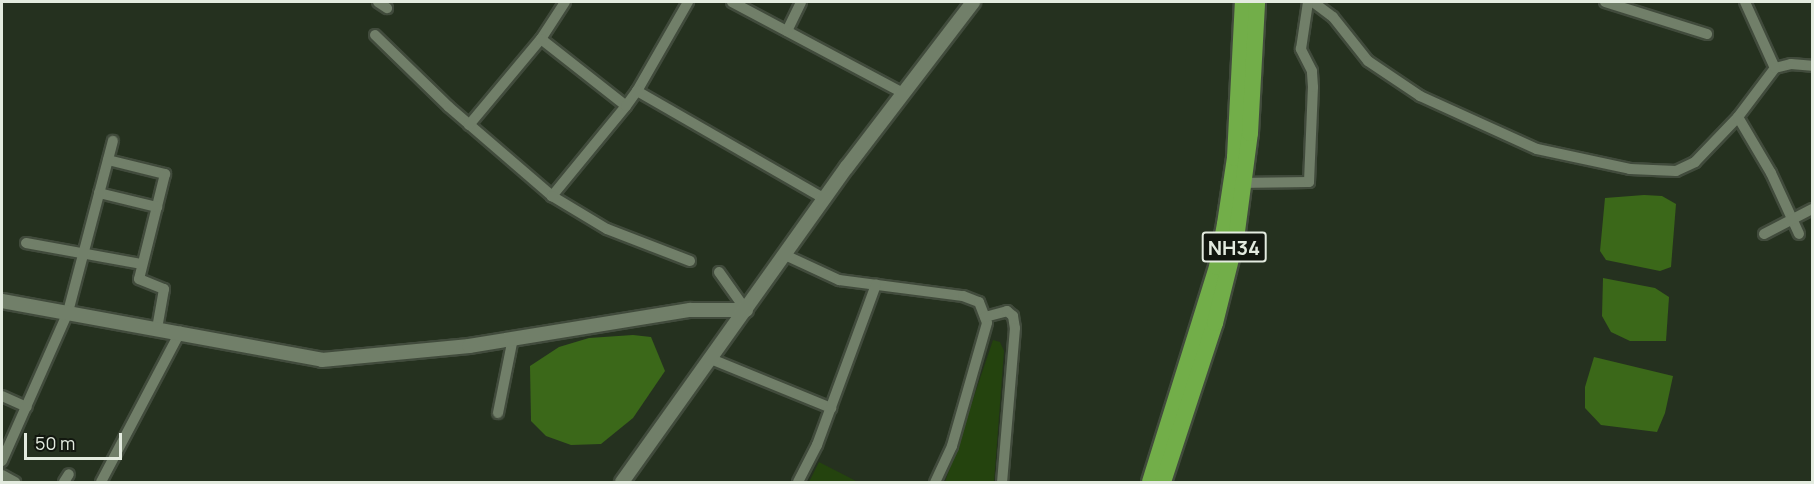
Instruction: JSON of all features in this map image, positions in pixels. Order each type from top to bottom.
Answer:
[{"type":"highway","name":"NH34","points":[[1150,483],[1216,267],[1238,183],[1243,2]]},
{"type":"highway","name":"NH34","points":[[1163,483],[1230,270],[1257,2]]},
{"type":"street","points":[[378,2],[387,8]]},
{"type":"street","points":[[469,125],[541,39],[565,2]]},
{"type":"street","points":[[552,196],[637,91],[688,2]]},
{"type":"street","points":[[732,2],[903,93]]},
{"type":"street","points":[[787,31],[801,2]]},
{"type":"street","points":[[622,483],[825,199],[973,2]]},
{"type":"street","points":[[1238,183],[1309,182],[1313,87],[1311,71],[1301,49],[1311,2],[1333,17],[1368,61],[1420,96],[1537,149],[1604,164],[1676,171],[1695,162],[1738,117],[1775,68],[1791,64],[1812,66]]},
{"type":"street","points":[[1605,2],[1707,34]]},
{"type":"street","points":[[1745,2],[1775,68]]},
{"type":"street","points":[[375,35],[469,125],[552,196],[607,229],[690,261]]},
{"type":"street","points":[[541,39],[626,106]]},
{"type":"street","points":[[637,91],[825,199]]},
{"type":"street","points":[[1738,117],[1771,173],[1799,234]]},
{"type":"street","points":[[2,460],[68,312],[113,141]]},
{"type":"street","points":[[108,160],[165,174],[139,279],[164,289],[157,328]]},
{"type":"street","points":[[99,193],[157,207]]},
{"type":"street","points":[[1764,234],[1812,209]]},
{"type":"street","points":[[26,243],[84,251],[142,264]]},
{"type":"street","points":[[785,255],[840,280],[963,296],[979,302],[987,323],[952,446],[935,483]]},
{"type":"street","points":[[719,272],[746,310]]},
{"type":"street","points":[[798,483],[831,408],[876,285]]},
{"type":"street","points":[[2,301],[322,360],[513,338],[690,310],[746,310]]},
{"type":"street","points":[[985,317],[1007,311],[1013,316],[1015,328],[1002,483]]},
{"type":"street","points":[[101,483],[180,332]]},
{"type":"street","points":[[498,413],[513,338]]},
{"type":"street","points":[[711,359],[831,408]]},
{"type":"street","points":[[2,396],[27,407]]},
{"type":"street","points":[[2,475],[15,483]]},
{"type":"shaded area","points":[[1662,196],[1676,204],[1671,267],[1660,271],[1606,260],[1600,251],[1605,198]]},
{"type":"shaded area","points":[[1603,278],[1655,288],[1669,297],[1666,341],[1630,341],[1611,332],[1602,316]]},
{"type":"shaded area","points":[[633,335],[651,337],[665,371],[633,418],[601,444],[571,445],[546,436],[531,421],[530,366],[559,347],[589,338]]},
{"type":"shaded area","points":[[993,340],[1000,342],[1004,351],[994,482],[945,482]]},
{"type":"shaded area","points":[[1594,357],[1673,376],[1665,413],[1657,432],[1601,425],[1585,408],[1585,387]]},
{"type":"shaded area","points":[[819,462],[858,482],[809,482]]}]
